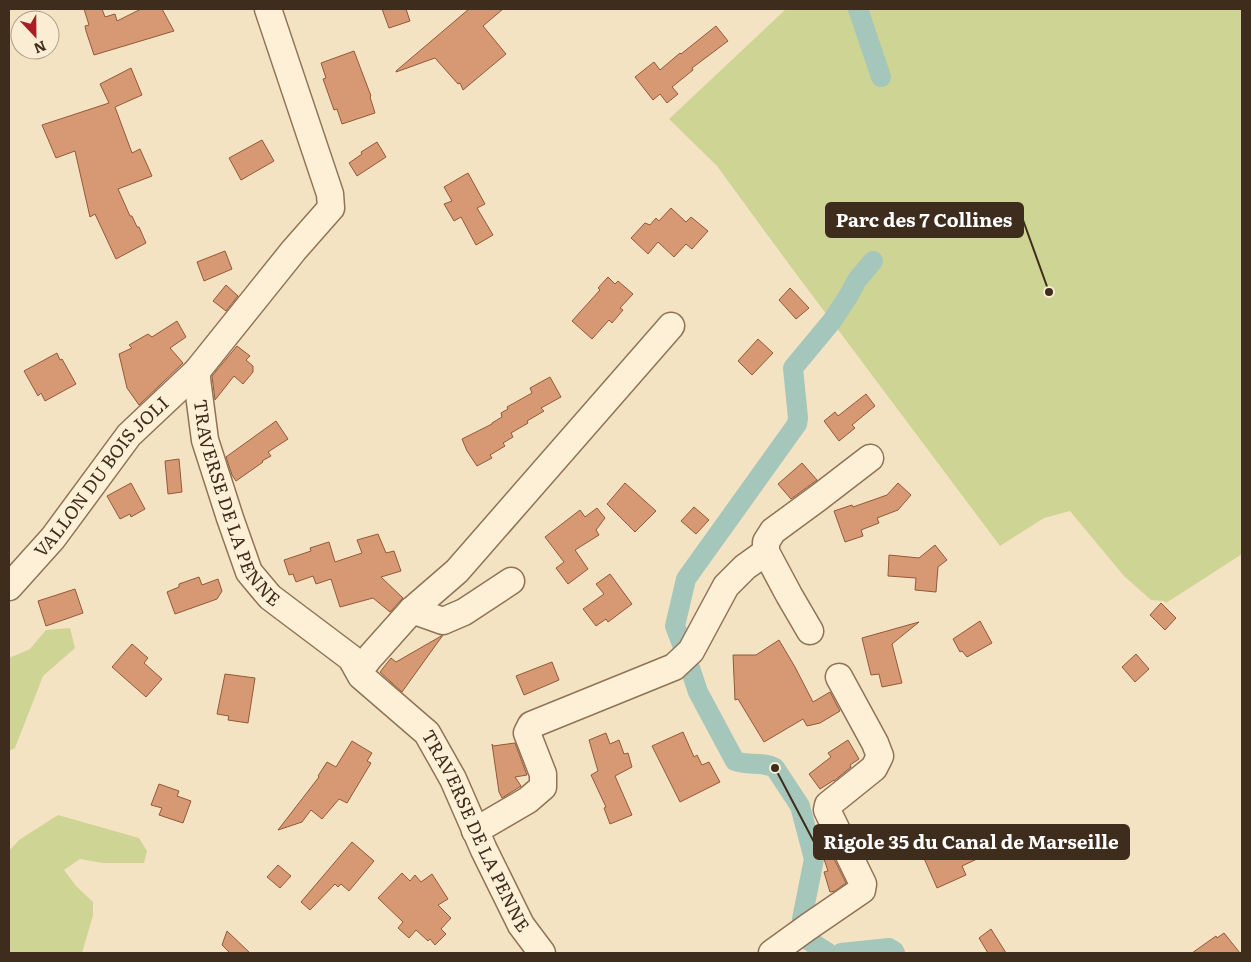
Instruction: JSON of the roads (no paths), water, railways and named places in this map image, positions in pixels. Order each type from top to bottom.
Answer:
[{"type":"street","name":"TRAVERSE DE LA PENNE","points":[[268,9],[330,194],[331,208],[294,250],[197,371],[205,440],[249,572],[270,597],[351,658],[361,676],[427,733],[453,779],[484,850],[521,925],[542,953]]},
{"type":"street","points":[[359,671],[412,610],[457,571],[671,326]]},
{"type":"street","name":"VALLON DU BOIS JOLI","points":[[9,586],[53,538],[129,435],[197,371]]},
{"type":"street","points":[[412,610],[421,590],[450,560],[551,440]]},
{"type":"street","points":[[810,631],[766,552],[766,542],[773,530],[870,458]]},
{"type":"street","points":[[476,830],[528,800],[542,786],[543,774],[527,733],[531,725],[674,667],[691,651],[726,586],[745,567],[766,552]]},
{"type":"street","points":[[412,610],[443,621],[464,612],[511,581]]},
{"type":"street","points":[[772,953],[862,890],[863,884],[827,810],[828,804],[874,768],[880,756],[875,743],[839,677]]},
{"type":"waterway","points":[[858,9],[881,77]]},
{"type":"waterway","points":[[683,647],[675,626],[686,579],[797,424],[793,368],[832,321],[857,280],[873,261]]},
{"type":"waterway","points":[[690,668],[698,692],[735,761],[775,768],[800,806],[814,859],[802,919]]},
{"type":"waterway","points":[[806,937],[828,953]]},
{"type":"waterway","points":[[841,953],[889,948],[895,953]]},
{"type":"place","name":"Parc des 7 Collines","points":[[1049,292]]},
{"type":"place","name":"Rigole 35 du Canal de Marseille","points":[[775,768]]}]
